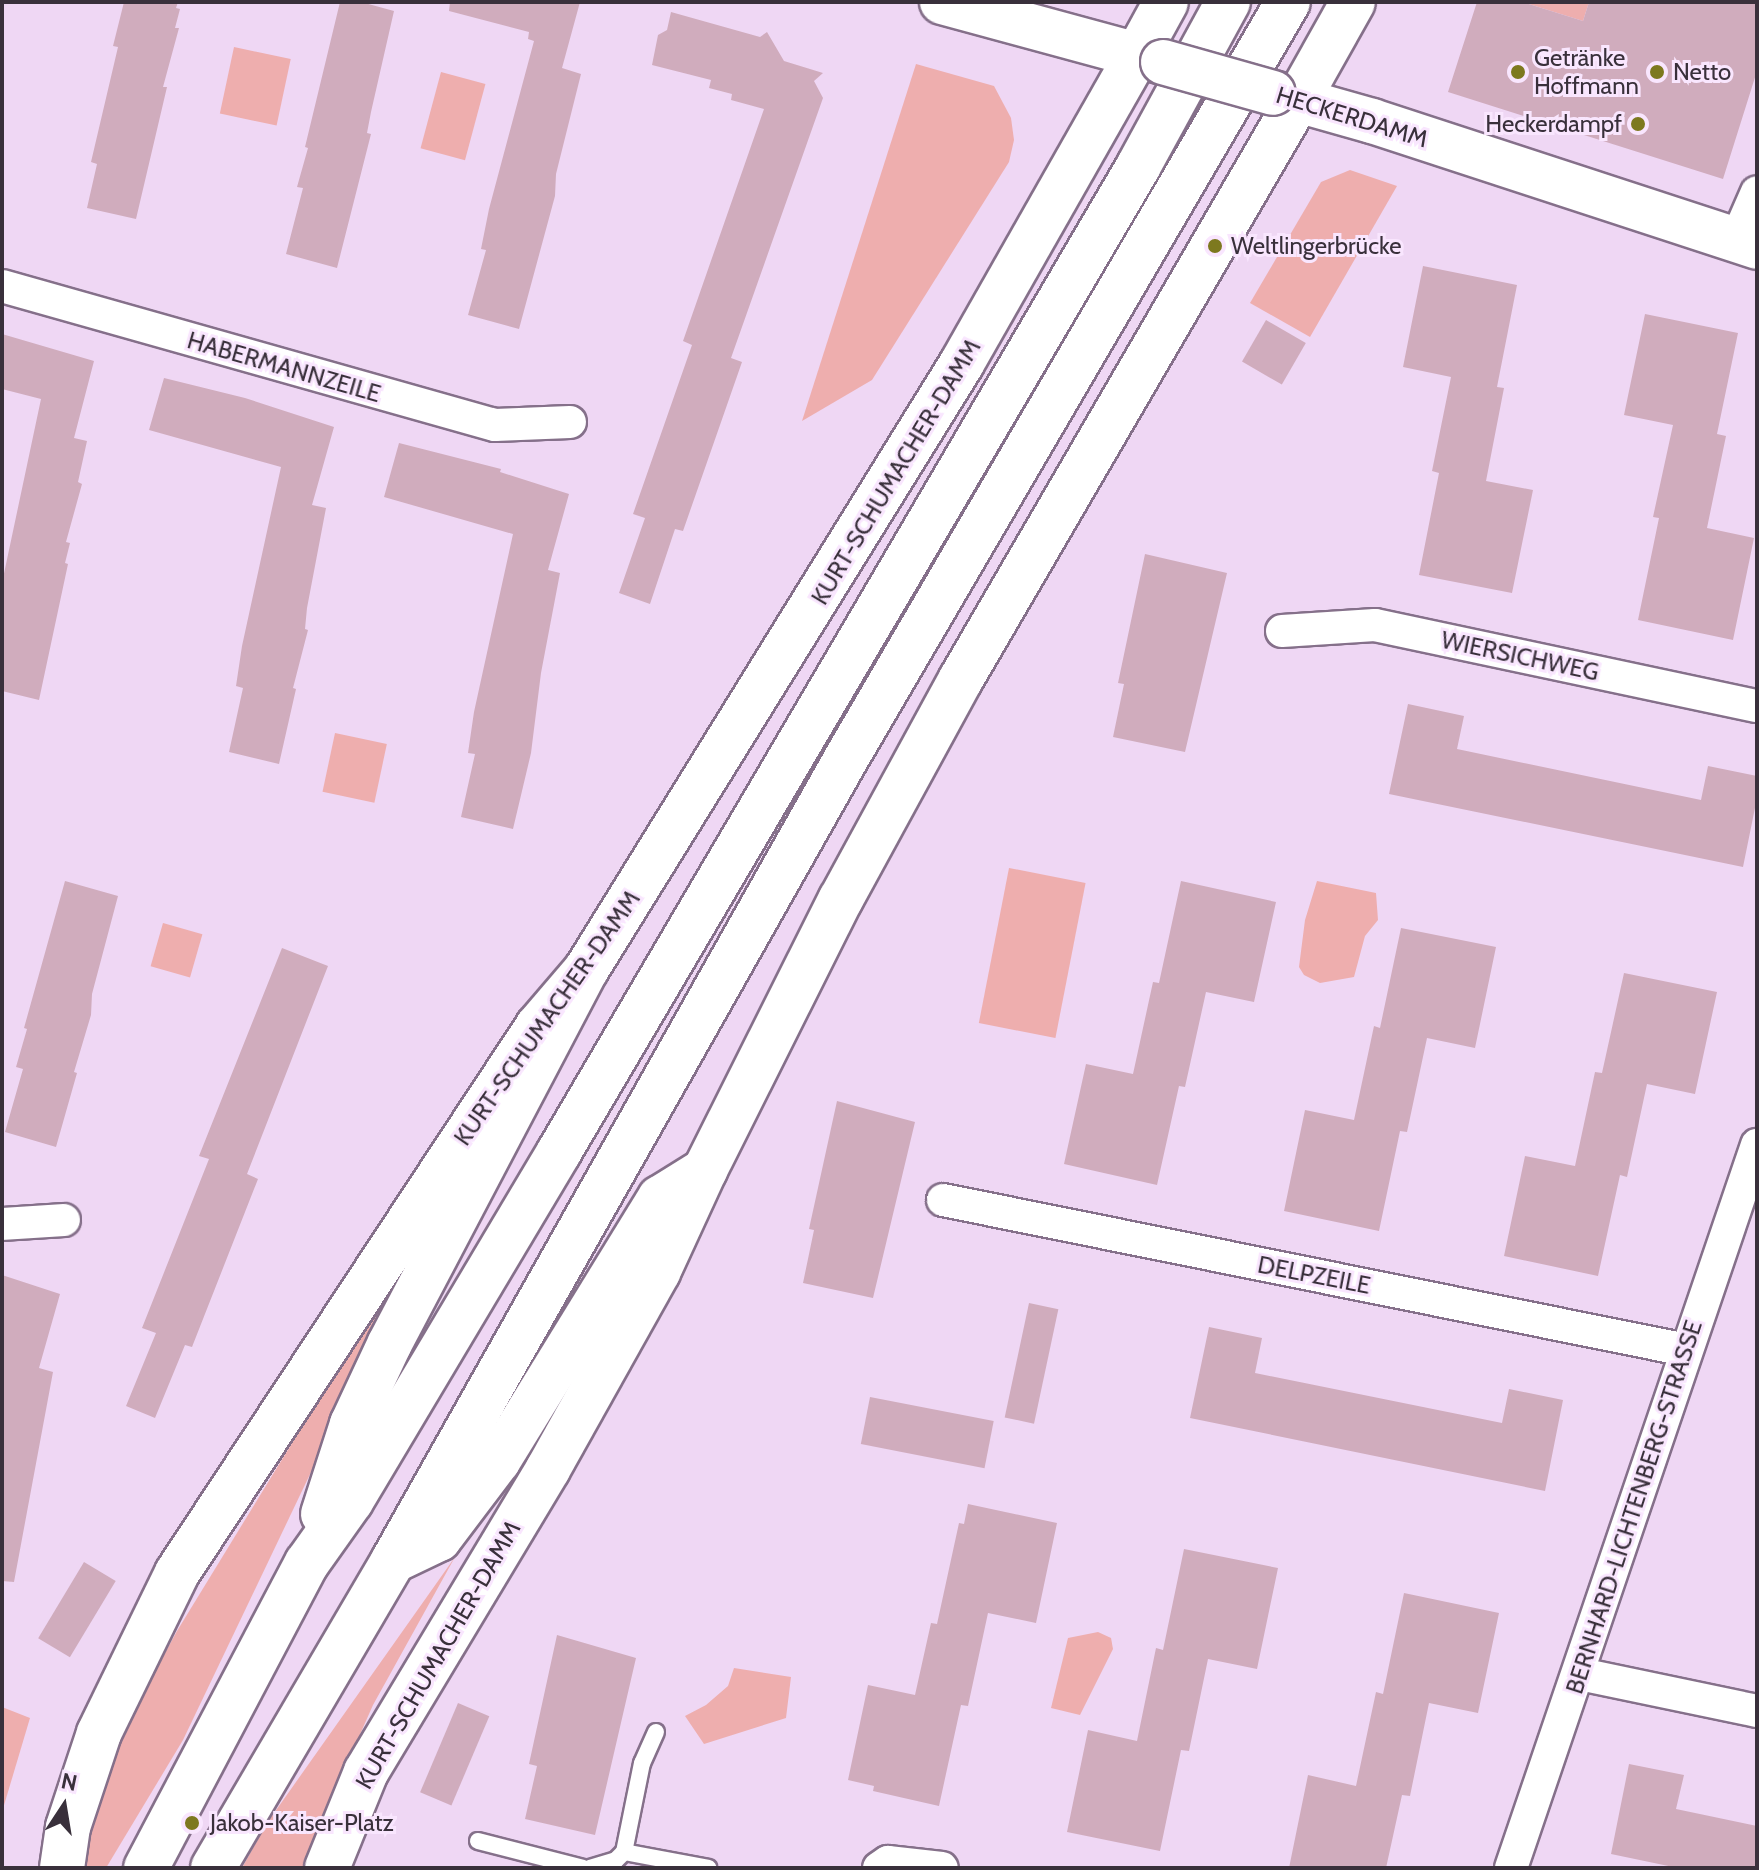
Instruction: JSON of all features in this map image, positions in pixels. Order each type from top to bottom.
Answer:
[{"type":"main road","name":"HECKERDAMM","points":[[942,2],[1372,121],[1747,244]]},
{"type":"main road","name":"KURT-SCHUMACHER-DAMM","points":[[62,1868],[68,1827],[99,1733],[177,1573],[538,1026],[586,970],[1150,58],[1166,2]]},
{"type":"main road","points":[[165,1834],[307,1563],[351,1501],[559,1152],[1138,167],[1228,2]]},
{"type":"main road","points":[[213,1868],[393,1561],[847,757],[1288,2]]},
{"type":"main road","name":"KURT-SCHUMACHER-DAMM","points":[[327,1868],[366,1772],[555,1456],[658,1272],[705,1170],[841,899],[961,679],[1286,97],[1353,2]]},
{"type":"main road","points":[[307,1563],[352,1424],[390,1343],[586,970]]},
{"type":"main road","points":[[393,1561],[439,1539],[498,1461],[660,1198],[705,1170]]},
{"type":"street","points":[[1747,244],[1757,192]]},
{"type":"street","name":"HABERMANNZEILE","points":[[2,286],[495,425],[570,422]]},
{"type":"street","name":"WIERSICHWEG","points":[[1282,631],[1375,625],[1757,706]]},
{"type":"street","name":"BERNHARD-LICHTENBERG-STRASSE","points":[[1511,1868],[1580,1674],[1757,1145]]},
{"type":"street","name":"DELPZEILE","points":[[943,1200],[1686,1350]]},
{"type":"street","points":[[2,1224],[64,1220]]},
{"type":"street","points":[[1580,1674],[1757,1711]]},
{"type":"street","points":[[879,1868],[888,1862],[942,1868]]},
{"type":"lane","points":[[590,1868],[616,1860],[624,1852],[642,1763],[656,1732]]},
{"type":"lane","points":[[478,1841],[583,1868]]},
{"type":"lane","points":[[624,1852],[709,1868]]},
{"type":"shaded area","points":[[1522,2],[1589,2],[1583,21]]},
{"type":"shaded area","points":[[234,47],[291,59],[277,126],[220,114]]},
{"type":"shaded area","points":[[916,64],[994,86],[1011,118],[1014,140],[1009,162],[872,380],[802,421]]},
{"type":"shaded area","points":[[441,72],[485,84],[465,160],[421,148]]},
{"type":"shaded area","points":[[1350,170],[1397,186],[1310,337],[1250,303],[1321,182]]},
{"type":"shaded area","points":[[335,733],[387,744],[374,803],[323,792]]},
{"type":"shaded area","points":[[1009,868],[1086,883],[1055,1038],[979,1023]]},
{"type":"shaded area","points":[[1317,881],[1376,893],[1378,920],[1365,936],[1354,977],[1320,983],[1304,975],[1299,967],[1305,920]]},
{"type":"shaded area","points":[[163,923],[202,934],[190,978],[151,966]]},
{"type":"shaded area","points":[[442,1198],[183,1740],[106,1868],[85,1868],[93,1815],[115,1745],[177,1631]]},
{"type":"shaded area","points":[[455,1557],[373,1705],[323,1818],[305,1868],[242,1868],[267,1823]]},
{"type":"shaded area","points":[[1098,1632],[1111,1638],[1113,1649],[1080,1715],[1051,1708],[1068,1638]]},
{"type":"shaded area","points":[[734,1668],[791,1677],[786,1718],[704,1744],[685,1716],[706,1705],[728,1686]]},
{"type":"shaded area","points":[[2,1707],[30,1718],[2,1812]]},
{"type":"building","points":[[124,2],[178,2],[176,8],[180,9],[175,28],[179,28],[163,87],[167,87],[136,219],[87,208],[97,164],[91,162],[118,47],[113,46]]},
{"type":"building","points":[[340,2],[361,2],[394,11],[367,133],[371,134],[337,268],[286,254],[303,188],[297,187],[308,148],[305,147]]},
{"type":"building","points":[[450,2],[580,2],[562,68],[581,74],[556,174],[555,196],[519,329],[468,315],[486,250],[481,249],[489,209],[534,41],[528,39],[529,32],[449,11]]},
{"type":"building","points":[[1477,2],[1522,2],[1583,21],[1589,2],[1757,2],[1757,71],[1723,179],[1448,92]]},
{"type":"building","points":[[671,12],[760,37],[767,32],[784,61],[823,73],[814,81],[823,98],[731,358],[742,362],[683,531],[675,529],[650,604],[619,593],[645,518],[633,514],[692,345],[683,341],[764,109],[731,100],[732,94],[709,88],[711,80],[652,65],[658,35],[667,30]]},
{"type":"building","points":[[1423,266],[1517,285],[1497,387],[1504,388],[1486,481],[1533,490],[1512,593],[1419,575],[1439,473],[1432,471],[1451,377],[1403,367]]},
{"type":"building","points":[[1645,314],[1738,333],[1717,434],[1726,436],[1707,528],[1754,538],[1733,640],[1638,620],[1659,518],[1653,517],[1673,425],[1624,415]]},
{"type":"building","points":[[1266,320],[1306,343],[1282,385],[1242,362]]},
{"type":"building","points":[[2,334],[94,361],[74,438],[87,441],[78,482],[82,484],[66,542],[70,543],[65,563],[68,564],[39,700],[2,691],[2,583],[41,399],[2,389]]},
{"type":"building","points":[[164,378],[245,398],[334,427],[312,505],[326,508],[307,608],[305,629],[308,630],[279,764],[229,752],[243,688],[236,686],[242,646],[281,467],[149,430]]},
{"type":"building","points":[[399,443],[501,469],[500,472],[569,494],[548,570],[560,573],[541,673],[531,753],[513,829],[461,817],[475,754],[468,753],[474,712],[513,534],[384,497]]},
{"type":"building","points":[[1145,554],[1227,573],[1185,752],[1113,737],[1124,684],[1118,683]]},
{"type":"building","points":[[1408,704],[1464,716],[1457,749],[1701,800],[1708,766],[1757,776],[1757,798],[1743,867],[1389,794]]},
{"type":"building","points":[[65,881],[118,896],[92,994],[91,1015],[74,1072],[77,1073],[56,1147],[5,1132],[23,1069],[16,1067],[27,1029],[24,1028]]},
{"type":"building","points":[[1181,881],[1276,902],[1254,1002],[1206,992],[1185,1087],[1179,1086],[1157,1185],[1064,1164],[1086,1064],[1133,1074],[1153,982],[1159,983]]},
{"type":"building","points":[[1401,928],[1496,947],[1475,1048],[1427,1038],[1407,1132],[1400,1131],[1379,1231],[1284,1211],[1305,1110],[1354,1120],[1374,1026],[1380,1028]]},
{"type":"building","points":[[282,948],[328,966],[247,1174],[258,1179],[192,1347],[185,1345],[155,1418],[126,1406],[156,1333],[142,1328],[209,1159],[199,1156]]},
{"type":"building","points":[[1624,973],[1717,992],[1695,1094],[1647,1084],[1627,1177],[1620,1175],[1598,1276],[1504,1256],[1525,1156],[1575,1166],[1595,1072],[1602,1073]]},
{"type":"building","points":[[837,1101],[915,1122],[873,1298],[803,1283],[814,1230],[809,1229]]},
{"type":"building","points":[[2,1275],[60,1294],[39,1368],[53,1372],[14,1582],[2,1581]]},
{"type":"building","points":[[1029,1303],[1058,1309],[1034,1424],[1005,1417]]},
{"type":"building","points":[[1209,1327],[1262,1338],[1255,1373],[1502,1423],[1509,1389],[1563,1400],[1545,1491],[1190,1418]]},
{"type":"building","points":[[870,1397],[994,1421],[985,1468],[861,1444]]},
{"type":"building","points":[[968,1504],[1057,1523],[1036,1623],[988,1613],[968,1706],[961,1705],[939,1806],[873,1791],[874,1786],[848,1780],[868,1685],[915,1695],[931,1623],[937,1624],[959,1523],[964,1524]]},
{"type":"building","points":[[1184,1549],[1278,1568],[1257,1669],[1208,1659],[1189,1751],[1181,1750],[1160,1851],[1067,1832],[1088,1730],[1137,1741],[1156,1648],[1163,1650]]},
{"type":"building","points":[[84,1562],[116,1581],[70,1657],[38,1638]]},
{"type":"building","points":[[1404,1593],[1499,1613],[1478,1713],[1429,1703],[1410,1796],[1402,1795],[1386,1868],[1289,1868],[1308,1775],[1356,1786],[1376,1692],[1383,1694]]},
{"type":"building","points":[[557,1635],[636,1658],[595,1835],[525,1819],[537,1766],[529,1764]]},
{"type":"building","points":[[458,1703],[489,1716],[451,1806],[420,1792]]},
{"type":"building","points":[[1629,1764],[1684,1775],[1676,1809],[1757,1826],[1757,1868],[1678,1868],[1611,1854]]},
{"type":"place","name":"Getränke Hoffmann","points":[[1518,72]]},
{"type":"place","name":"Netto","points":[[1657,72]]},
{"type":"place","name":"Heckerdampf","points":[[1638,124]]},
{"type":"place","name":"Weltlingerbrücke","points":[[1215,246]]},
{"type":"place","name":"Jakob-Kaiser-Platz","points":[[192,1823]]}]
